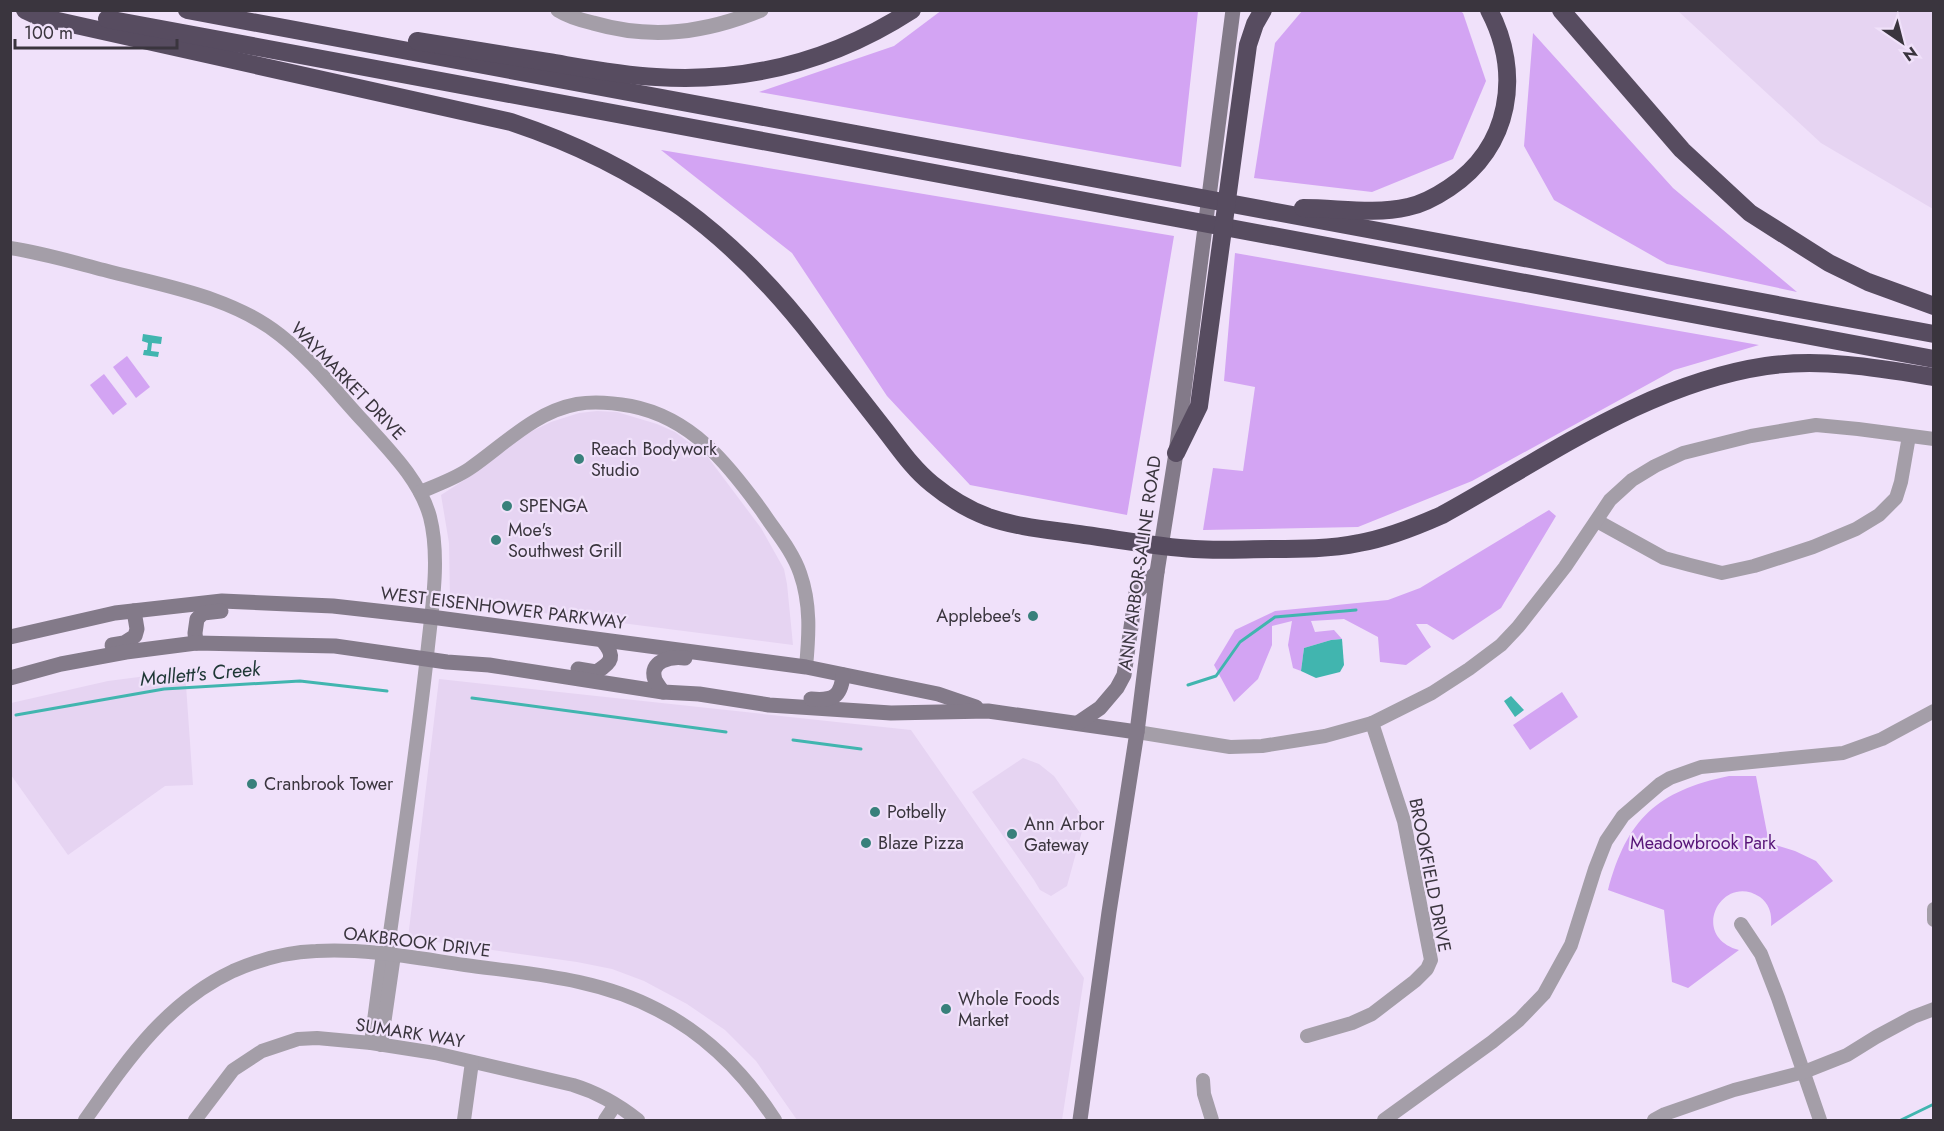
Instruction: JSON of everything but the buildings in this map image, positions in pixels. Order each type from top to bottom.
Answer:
[{"type":"highway","points":[[25,10],[40,17],[488,116],[545,133],[616,165],[650,184],[724,240],[776,292],[928,482],[969,509],[1016,525],[1161,546],[1200,549],[1322,549],[1382,538],[1417,526],[1442,515],[1617,416],[1683,387],[1723,374],[1767,366],[1837,363],[1934,377]]},
{"type":"highway","points":[[60,10],[1934,359]]},
{"type":"highway","points":[[187,10],[1934,334]]},
{"type":"highway","points":[[342,38],[414,40],[612,72],[654,77],[707,78],[758,72],[836,51],[866,38],[912,10]]},
{"type":"highway","points":[[1176,453],[1199,406],[1218,269],[1222,162],[1248,45],[1255,24],[1263,10]]},
{"type":"highway","points":[[1257,209],[1386,211],[1410,207],[1428,200],[1460,181],[1491,146],[1500,125],[1506,100],[1506,56],[1499,29],[1489,10]]},
{"type":"highway","points":[[1561,10],[1682,150],[1750,213],[1829,263],[1868,282],[1934,306]]},
{"type":"main road","name":"ANN ARBOR-SALINE ROAD","points":[[1080,1120],[1137,732],[1157,572],[1176,453],[1199,267],[1222,162],[1233,10]]},
{"type":"main road","points":[[1078,723],[1100,708],[1117,688],[1124,675],[1136,593],[1157,572]]},
{"type":"main road","name":"WEST EISENHOWER PARKWAY","points":[[10,637],[134,611],[222,601],[333,606],[431,617],[806,668],[938,694],[988,711]]},
{"type":"main road","points":[[196,643],[196,619],[203,613],[216,611],[313,612],[333,606]]},
{"type":"main road","points":[[11,678],[39,662],[130,640],[136,634],[134,611]]},
{"type":"main road","points":[[489,665],[510,661],[596,672],[605,667],[612,656],[603,641]]},
{"type":"main road","name":"WEST EISENHOWER PARKWAY","points":[[11,678],[61,664],[126,651],[196,643],[335,646],[489,665],[663,692],[699,694],[769,705],[891,713],[988,711],[1137,732]]},
{"type":"main road","points":[[663,692],[655,680],[654,670],[659,662],[668,658],[678,657],[764,669],[776,664]]},
{"type":"main road","points":[[699,694],[713,689],[826,700],[840,689],[843,675]]},
{"type":"street","points":[[558,10],[566,16],[609,28],[648,32],[703,29],[732,22],[761,10]]},
{"type":"street","name":"WAYMARKET DRIVE","points":[[10,248],[64,258],[160,284],[228,305],[260,322],[299,351],[398,459],[420,492],[430,516],[433,539],[434,576],[431,617],[376,1044]]},
{"type":"street","points":[[420,492],[454,478],[518,430],[567,406],[607,403],[660,414],[683,426],[717,455],[750,495],[790,552],[800,574],[808,605],[806,668]]},
{"type":"street","points":[[1137,732],[1230,747],[1262,746],[1325,736],[1372,723],[1432,693],[1501,645],[1542,598],[1610,500],[1632,480],[1683,453],[1751,436],[1816,425],[1934,440]]},
{"type":"street","points":[[1597,521],[1664,558],[1690,566],[1722,573],[1755,566],[1813,547],[1856,529],[1879,515],[1896,498],[1909,436]]},
{"type":"street","points":[[1384,1120],[1492,1042],[1519,1020],[1544,994],[1571,945],[1595,868],[1606,841],[1623,816],[1660,784],[1701,767],[1843,753],[1882,740],[1934,711]]},
{"type":"street","name":"BROOKFIELD DRIVE","points":[[1307,1036],[1352,1023],[1372,1014],[1415,981],[1427,969],[1431,960],[1404,821],[1372,723]]},
{"type":"street","points":[[1934,909],[1934,920]]},
{"type":"street","points":[[1741,924],[1761,954],[1820,1120]]},
{"type":"street","name":"OAKBROOK DRIVE","points":[[85,1120],[132,1054],[156,1026],[186,999],[216,979],[262,960],[292,953],[336,950],[388,954],[560,978],[611,989],[638,1000],[704,1039],[735,1068],[775,1120]]},
{"type":"street","points":[[1654,1120],[1734,1090],[1804,1072],[1847,1055],[1913,1017],[1934,1009]]},
{"type":"street","name":"SUMARK WAY","points":[[196,1120],[233,1070],[262,1051],[298,1040],[317,1038],[435,1053],[582,1088],[638,1120]]},
{"type":"street","points":[[464,1120],[472,1062]]},
{"type":"street","points":[[1203,1080],[1204,1094],[1212,1120]]},
{"type":"street","points":[[605,1120],[615,1105]]},
{"type":"shaded area","points":[[1678,11],[1933,11],[1933,209],[1821,143]]},
{"type":"shaded area","points":[[143,334],[162,337],[161,344],[152,343],[151,351],[159,352],[158,357],[143,355],[148,343],[142,341]]},
{"type":"shaded area","points":[[617,412],[657,424],[675,432],[707,456],[761,528],[784,569],[793,645],[450,601],[449,543],[441,495],[532,431],[579,413]]},
{"type":"shaded area","points":[[1342,639],[1344,665],[1340,672],[1316,678],[1301,671],[1304,648]]},
{"type":"shaded area","points":[[185,671],[193,785],[165,786],[68,855],[11,775],[11,703],[108,681]]},
{"type":"shaded area","points":[[439,679],[911,730],[1084,978],[1062,1120],[797,1120],[756,1061],[725,1030],[687,1004],[644,981],[612,969],[577,962],[408,938]]},
{"type":"shaded area","points":[[1511,696],[1524,710],[1515,717],[1504,701]]},
{"type":"shaded area","points":[[1023,758],[1039,764],[1054,776],[1085,820],[1067,886],[1051,896],[1040,890],[972,792]]},
{"type":"green space","points":[[942,10],[1198,11],[1181,167],[759,92],[894,46]]},
{"type":"green space","points":[[1302,11],[1460,11],[1463,13],[1486,81],[1453,159],[1372,192],[1254,178],[1275,43]]},
{"type":"green space","points":[[1533,33],[1673,188],[1797,292],[1667,264],[1554,200],[1524,146]]},
{"type":"green space","points":[[661,150],[1174,236],[1127,515],[970,485],[887,396],[792,253]]},
{"type":"green space","points":[[1235,253],[1759,345],[1674,370],[1472,481],[1358,527],[1203,530],[1213,468],[1243,471],[1255,387],[1224,381]]},
{"type":"green space","points":[[127,356],[150,387],[136,398],[113,367]]},
{"type":"green space","points":[[104,374],[127,404],[113,415],[90,385]]},
{"type":"green space","points":[[1549,510],[1556,516],[1501,608],[1453,640],[1427,624],[1416,624],[1431,647],[1406,665],[1380,662],[1378,637],[1344,619],[1311,621],[1315,632],[1334,630],[1342,639],[1304,648],[1301,671],[1293,668],[1288,645],[1292,621],[1272,626],[1272,645],[1258,679],[1234,702],[1214,665],[1235,630],[1275,611],[1388,600],[1420,588]]},
{"type":"green space","points":[[1562,692],[1578,717],[1530,750],[1513,725]]},
{"type":"green space","name":"Meadowbrook Park","points":[[1729,776],[1756,776],[1769,843],[1795,851],[1816,861],[1833,881],[1771,926],[1770,910],[1760,897],[1746,892],[1734,893],[1723,899],[1716,909],[1713,920],[1715,932],[1724,943],[1739,950],[1688,988],[1672,982],[1664,910],[1608,890],[1625,844],[1649,812],[1682,790]]},
{"type":"waterway","name":"Mallett's Creek","points":[[1188,685],[1216,676],[1240,642],[1275,617],[1356,610]]},
{"type":"waterway","name":"Mallett's Creek","points":[[16,715],[164,689],[300,681],[387,691]]},
{"type":"waterway","name":"Mallett's Creek","points":[[472,698],[726,732]]},
{"type":"waterway","name":"Mallett's Creek","points":[[793,740],[861,749]]},
{"type":"waterway","points":[[1901,1120],[1934,1104]]},
{"type":"place","name":"Reach Bodywork Studio","points":[[579,459]]},
{"type":"place","name":"SPENGA","points":[[507,506]]},
{"type":"place","name":"Moe's Southwest Grill","points":[[496,540]]},
{"type":"place","name":"Applebee's","points":[[1033,616]]},
{"type":"place","name":"Cranbrook Tower","points":[[252,784]]},
{"type":"place","name":"Potbelly","points":[[875,812]]},
{"type":"place","name":"Ann Arbor Gateway","points":[[1012,834]]},
{"type":"place","name":"Blaze Pizza","points":[[866,843]]},
{"type":"place","name":"Whole Foods Market","points":[[946,1009]]}]
